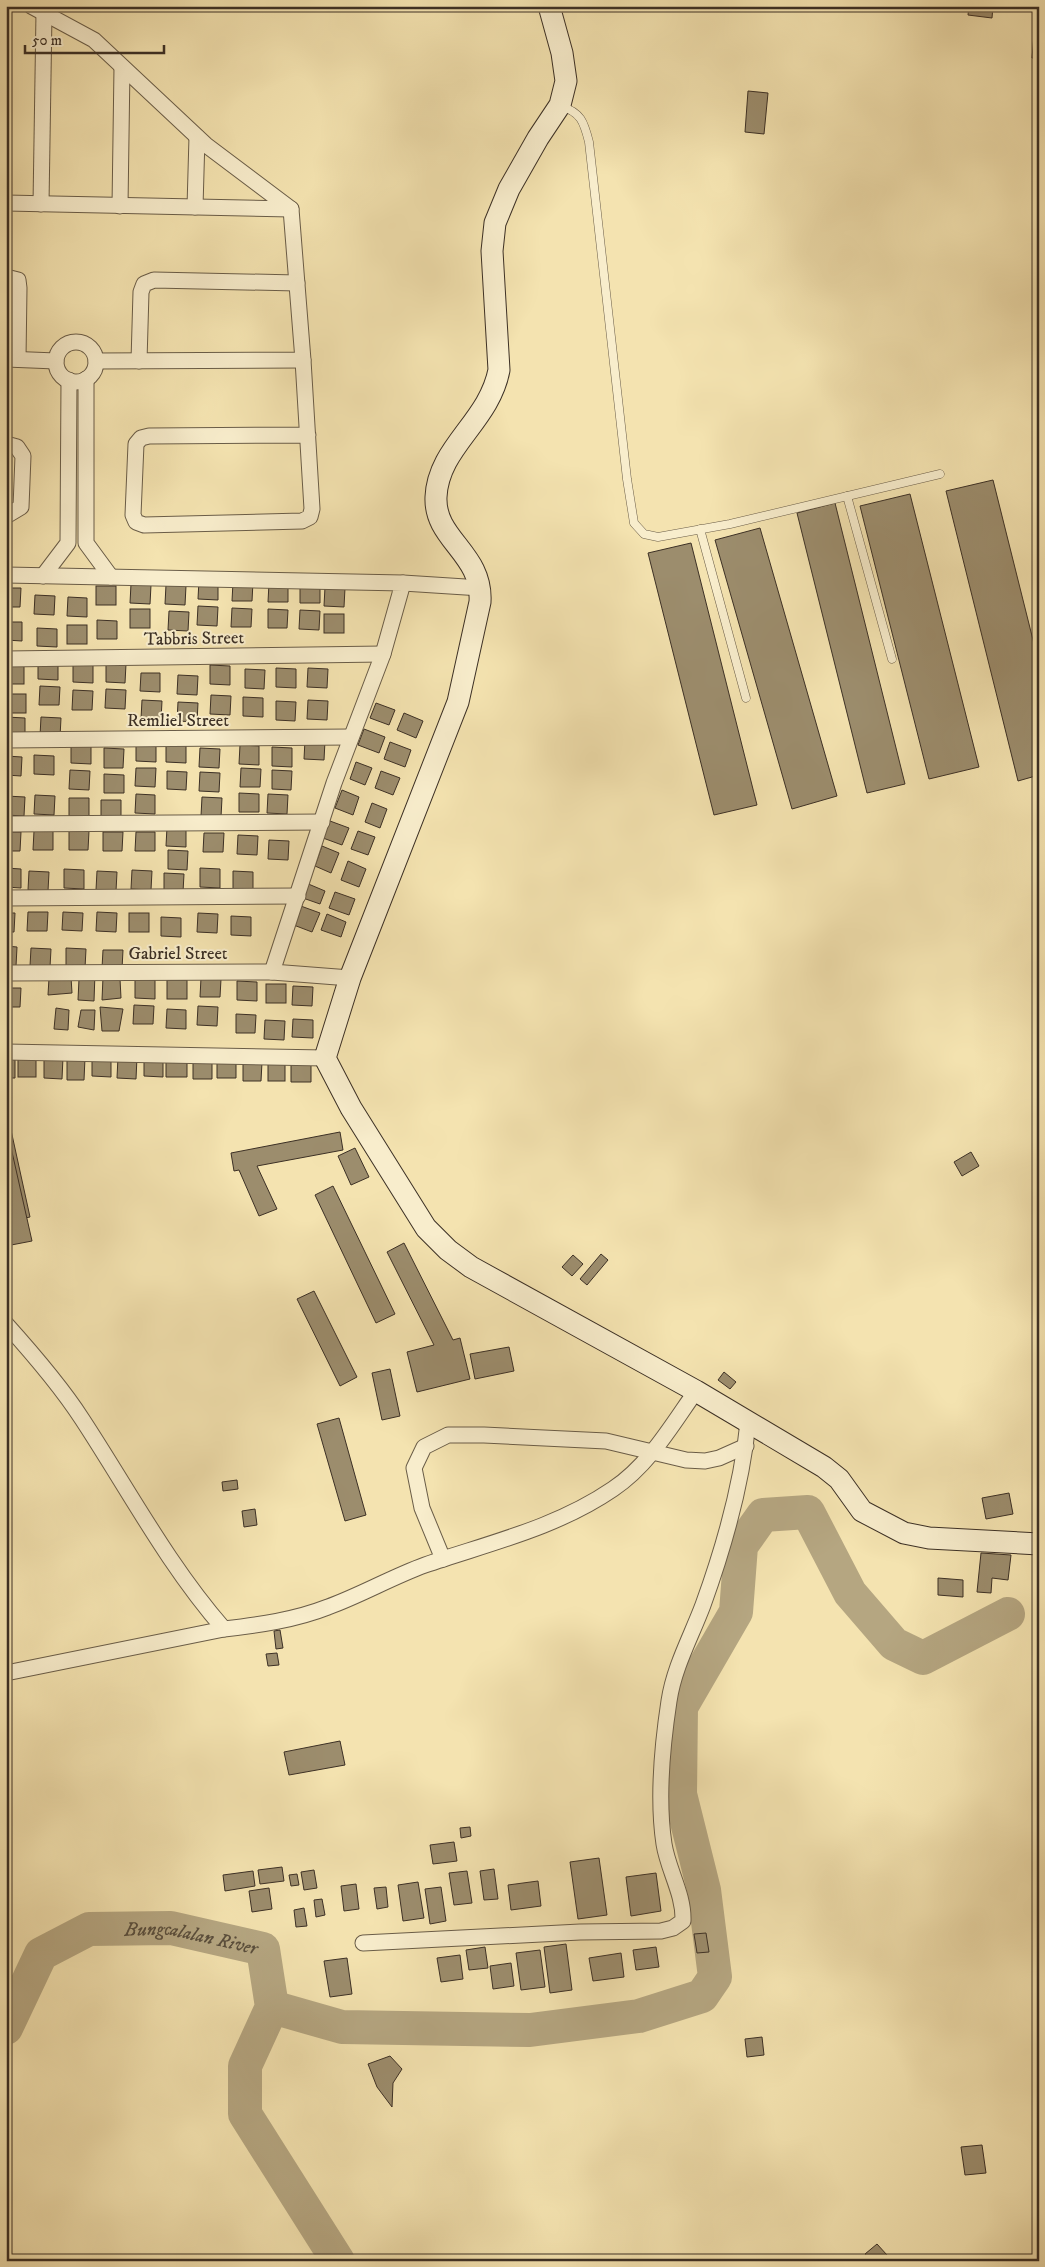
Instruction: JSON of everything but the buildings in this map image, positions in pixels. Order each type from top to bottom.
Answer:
[{"type":"street","points":[[548,6],[562,53],[566,81],[560,105],[509,189],[495,223],[492,251],[498,370],[496,386],[488,404],[444,464],[437,482],[436,500],[439,516],[456,545],[468,558],[481,588],[480,602],[458,702],[350,978],[325,1058],[351,1108],[426,1228],[448,1250],[471,1267],[696,1391],[824,1467],[850,1491],[862,1511],[904,1533],[929,1538],[1039,1544]]},
{"type":"street","points":[[41,204],[37,10],[94,40],[197,137],[290,209],[308,435],[312,509],[310,517],[302,521],[144,525],[136,522],[133,515],[136,444],[141,438],[149,436],[308,435]]},
{"type":"street","points":[[120,206],[122,67]]},
{"type":"street","points":[[195,207],[197,137]]},
{"type":"street","points":[[6,203],[290,209]]},
{"type":"street","points":[[6,277],[18,280],[19,288],[12,359],[56,360]]},
{"type":"street","points":[[139,361],[141,292],[144,284],[154,280],[297,283]]},
{"type":"street","points":[[78,341],[87,344],[93,351],[96,361],[95,368],[90,376],[73,382],[58,371],[56,360],[57,354],[62,347],[69,342],[78,341]]},
{"type":"street","points":[[96,361],[303,360]]},
{"type":"street","points":[[86,379],[86,543],[111,577]]},
{"type":"street","points":[[43,576],[68,543],[69,380]]},
{"type":"street","points":[[6,444],[18,447],[23,456],[21,507],[6,516]]},
{"type":"street","points":[[68,543],[86,543]]},
{"type":"street","points":[[6,575],[402,583],[481,588]]},
{"type":"street","points":[[272,972],[351,737],[383,654],[402,583]]},
{"type":"street","name":"Tabbris Street","points":[[6,659],[383,654]]},
{"type":"street","name":"Remliel Street","points":[[6,740],[351,737]]},
{"type":"street","points":[[6,824],[322,822]]},
{"type":"street","points":[[6,898],[298,896]]},
{"type":"street","name":"Gabriel Street","points":[[6,973],[272,972],[350,978]]},
{"type":"street","points":[[6,1052],[325,1058]]},
{"type":"street","points":[[6,1324],[42,1365],[81,1417],[184,1577],[224,1629]]},
{"type":"street","points":[[6,1673],[224,1629],[266,1624],[326,1608],[422,1566],[530,1532],[596,1500],[630,1476],[654,1451],[696,1391]]},
{"type":"street","points":[[363,1943],[580,1932],[661,1930],[673,1928],[682,1921],[680,1896],[664,1846],[661,1815],[669,1700],[680,1659],[702,1606],[724,1539],[746,1446],[748,1422]]},
{"type":"street","points":[[443,1559],[422,1508],[414,1468],[424,1447],[448,1435],[484,1434],[606,1441],[686,1460],[706,1461],[719,1458],[746,1446]]},
{"type":"lane","points":[[560,105],[578,113],[584,122],[589,142],[627,479],[634,523],[644,534],[658,537],[700,529],[940,474]]},
{"type":"lane","points":[[847,496],[892,659]]},
{"type":"lane","points":[[700,529],[746,698]]},
{"type":"waterway","points":[[272,2007],[342,2027],[530,2030],[639,2016],[702,1996],[715,1977],[704,1890],[680,1794],[681,1707],[736,1612],[741,1546],[763,1515],[808,1512],[850,1593],[894,1644],[923,1658],[1008,1614]]},
{"type":"waterway","name":"Bungcalalan River","points":[[6,2028],[41,1954],[89,1929],[171,1928],[263,1949],[272,2007],[245,2066],[245,2114],[338,2261]]}]
